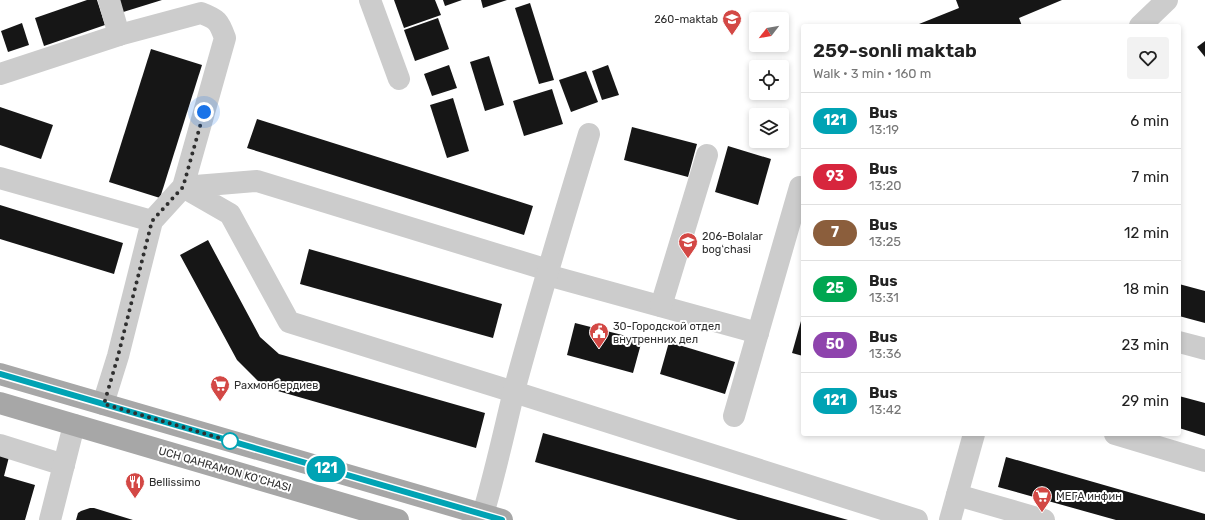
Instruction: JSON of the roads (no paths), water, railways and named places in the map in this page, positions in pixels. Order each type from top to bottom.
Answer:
[{"type":"main road","points":[[0,374],[492,517]]},
{"type":"main road","name":"UCH QAHRAMON KO'CHASI","points":[[0,403],[398,520]]},
{"type":"street","points":[[109,0],[119,35]]},
{"type":"street","points":[[370,0],[399,79]]},
{"type":"street","points":[[1142,24],[1167,0]]},
{"type":"street","points":[[0,74],[119,35],[201,13],[214,17],[221,26],[225,38],[183,187],[152,221],[118,356],[104,404]]},
{"type":"street","points":[[492,517],[495,472],[514,392],[589,134]]},
{"type":"street","points":[[661,306],[707,155]]},
{"type":"street","points":[[0,178],[152,221]]},
{"type":"street","points":[[183,187],[257,181],[548,272],[758,333]]},
{"type":"street","points":[[183,187],[230,214],[289,322],[917,520]]},
{"type":"street","points":[[734,416],[800,187]]},
{"type":"street","points":[[1181,343],[1205,349]]},
{"type":"street","points":[[50,520],[74,425]]},
{"type":"street","points":[[950,520],[973,436]]},
{"type":"street","points":[[1121,436],[1205,462]]},
{"type":"street","points":[[0,445],[64,465]]},
{"type":"street","points":[[957,495],[1044,520]]},
{"type":"place","name":"260-maktab","points":[[732,36]]},
{"type":"place","name":"206-Bolalar bogʻchasi","points":[[688,259]]},
{"type":"place","name":"30-Городской отдел внутренних дел","points":[[599,349]]},
{"type":"place","name":"Рахмонбердиев","points":[[220,402]]},
{"type":"place","name":"Bellissimo","points":[[135,499]]},
{"type":"place","name":"МЕГА инфин","points":[[1042,513]]}]
